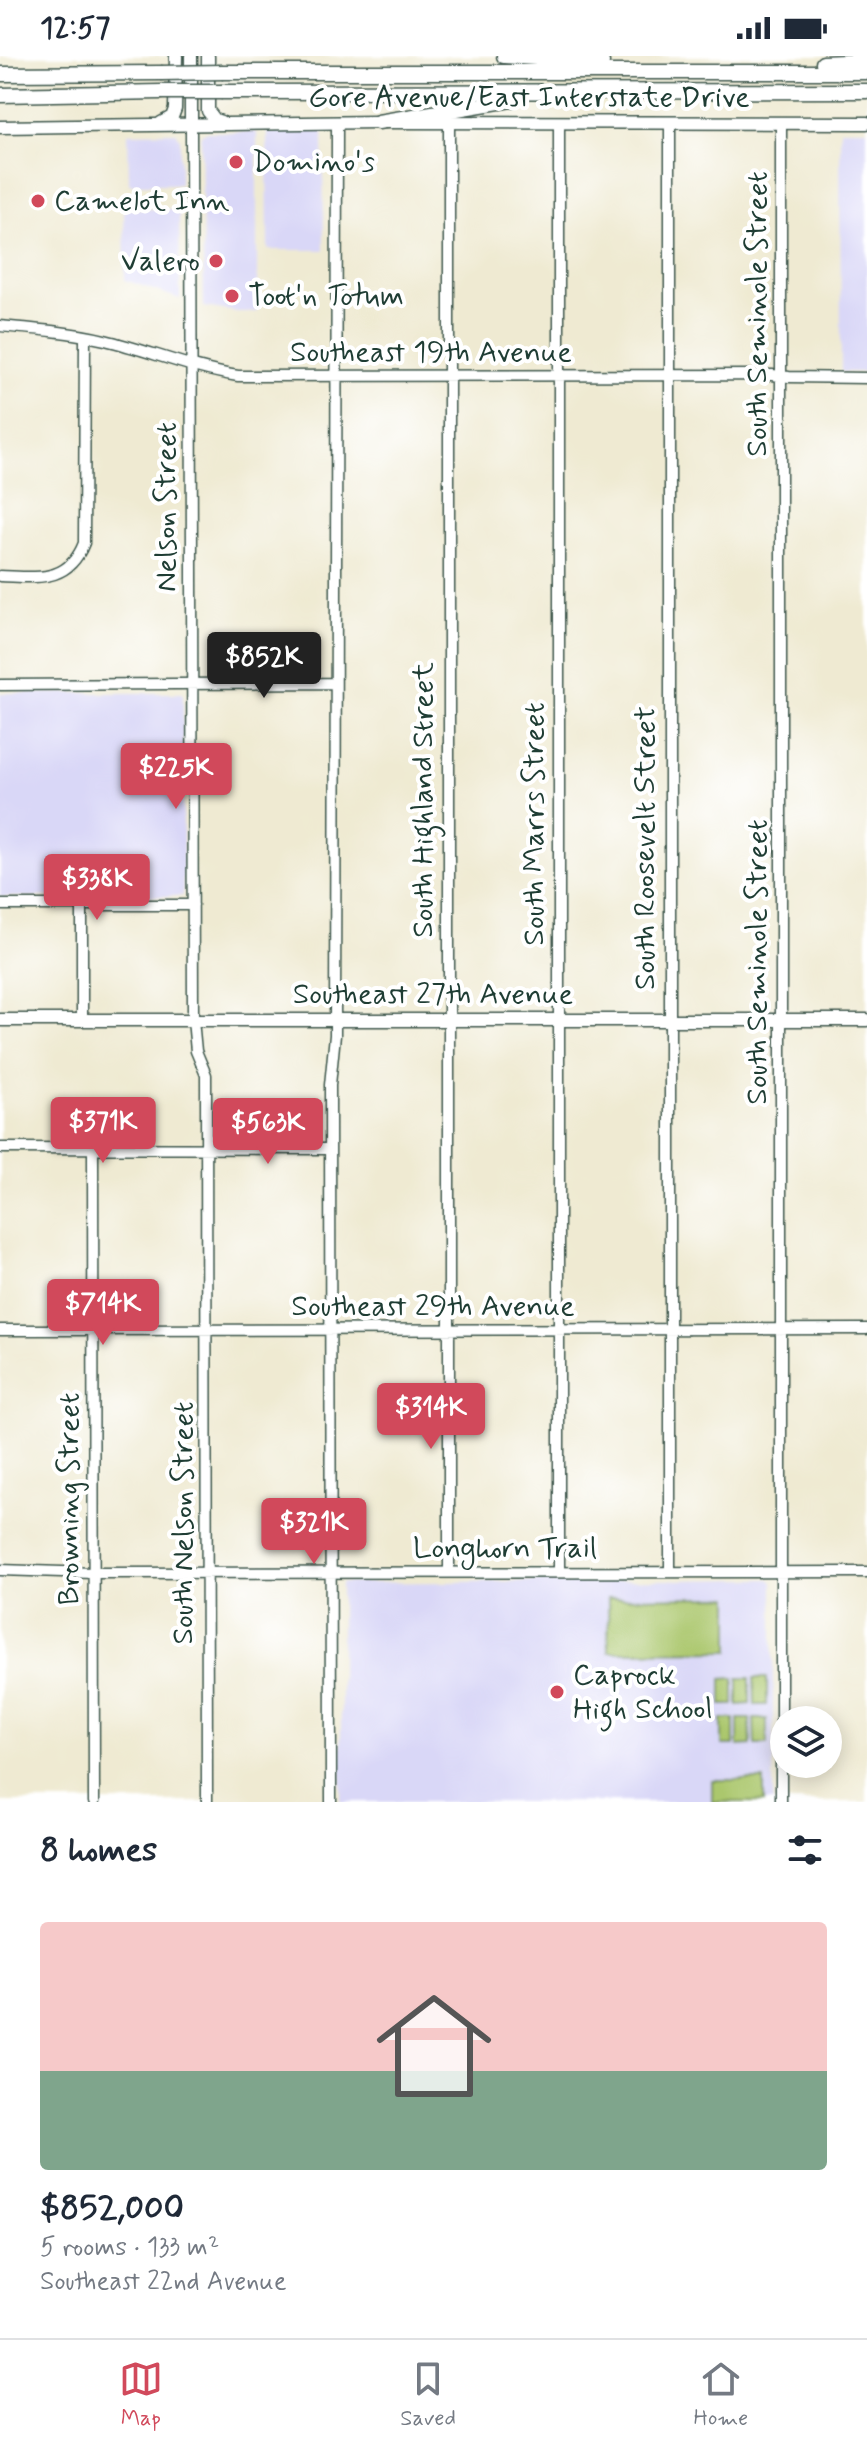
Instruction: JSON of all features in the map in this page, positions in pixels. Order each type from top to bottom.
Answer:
[{"type":"highway","points":[[504,56],[603,63],[649,71]]},
{"type":"highway","points":[[766,72],[867,61]]},
{"type":"highway","points":[[0,65],[45,73]]},
{"type":"highway","points":[[0,74],[867,72]]},
{"type":"highway","points":[[0,95],[867,91]]},
{"type":"highway","points":[[378,122],[494,101],[566,92]]},
{"type":"highway","points":[[788,92],[867,101]]},
{"type":"main road","points":[[158,124],[172,117],[175,109],[176,56]]},
{"type":"main road","name":"Nelson Street","points":[[191,56],[191,124]]},
{"type":"main road","points":[[208,56],[208,111],[215,120],[226,123]]},
{"type":"main road","name":"Gore Avenue/East Interstate Drive","points":[[0,127],[378,122],[867,123]]},
{"type":"main road","name":"Southeast 27th Avenue","points":[[0,1020],[867,1020]]},
{"type":"street","points":[[331,1802],[330,1085],[335,1044],[337,123]]},
{"type":"street","name":"South Roosevelt Street","points":[[670,123],[670,1572]]},
{"type":"street","name":"South Seminole Street","points":[[781,123],[781,1802]]},
{"type":"street","name":"Nelson Street","points":[[191,124],[193,1020],[196,1051],[206,1075],[206,1148]]},
{"type":"street","name":"South Highland Street","points":[[449,124],[449,1572]]},
{"type":"street","name":"South Marrs Street","points":[[559,124],[559,1572]]},
{"type":"street","name":"Southeast 19th Avenue","points":[[0,326],[85,336],[192,367],[238,376],[867,378]]},
{"type":"street","points":[[0,576],[55,574],[73,562],[84,543],[85,336]]},
{"type":"street","points":[[0,685],[335,683]]},
{"type":"street","points":[[0,905],[193,905]]},
{"type":"street","points":[[82,905],[82,1020]]},
{"type":"street","points":[[0,1148],[330,1149]]},
{"type":"street","name":"Browning Street","points":[[93,1148],[94,1802]]},
{"type":"street","name":"South Nelson Street","points":[[206,1148],[207,1802]]},
{"type":"street","name":"Southeast 29th Avenue","points":[[0,1330],[867,1329]]},
{"type":"street","name":"Longhorn Trail","points":[[0,1570],[93,1573],[867,1572]]},
{"type":"shaded area","points":[[840,129],[867,129],[867,372],[841,372]]},
{"type":"shaded area","points":[[323,131],[324,250],[268,250],[267,132]]},
{"type":"shaded area","points":[[176,132],[180,138],[180,184],[129,184],[128,133]]},
{"type":"shaded area","points":[[205,132],[257,132],[257,312],[204,307],[201,135]]},
{"type":"shaded area","points":[[124,209],[179,209],[180,299],[125,280]]},
{"type":"shaded area","points":[[0,693],[183,693],[183,896],[0,897]]},
{"type":"shaded area","name":"Caprock High School","points":[[769,1579],[773,1582],[770,1778],[773,1778],[773,1802],[341,1802],[341,1583]]},
{"type":"green space","points":[[730,1597],[730,1651],[609,1652],[608,1598]]},
{"type":"green space","points":[[734,1678],[734,1705],[722,1705],[722,1679]]},
{"type":"green space","points":[[738,1678],[750,1678],[750,1704],[738,1705]]},
{"type":"green space","points":[[754,1678],[767,1678],[767,1705],[755,1705]]},
{"type":"green space","points":[[722,1719],[734,1719],[734,1745],[722,1745]]},
{"type":"green space","points":[[738,1719],[750,1719],[751,1745],[738,1746]]},
{"type":"green space","points":[[754,1719],[767,1719],[767,1745],[755,1745]]},
{"type":"green space","points":[[712,1780],[764,1780],[764,1802],[712,1802]]},
{"type":"place","name":"Domino's","points":[[236,162]]},
{"type":"place","name":"Camelot Inn","points":[[38,201]]},
{"type":"place","name":"Valero","points":[[216,261]]},
{"type":"place","name":"Toot'n Totum","points":[[232,296]]},
{"type":"place","name":"Caprock High School","points":[[557,1692]]}]
